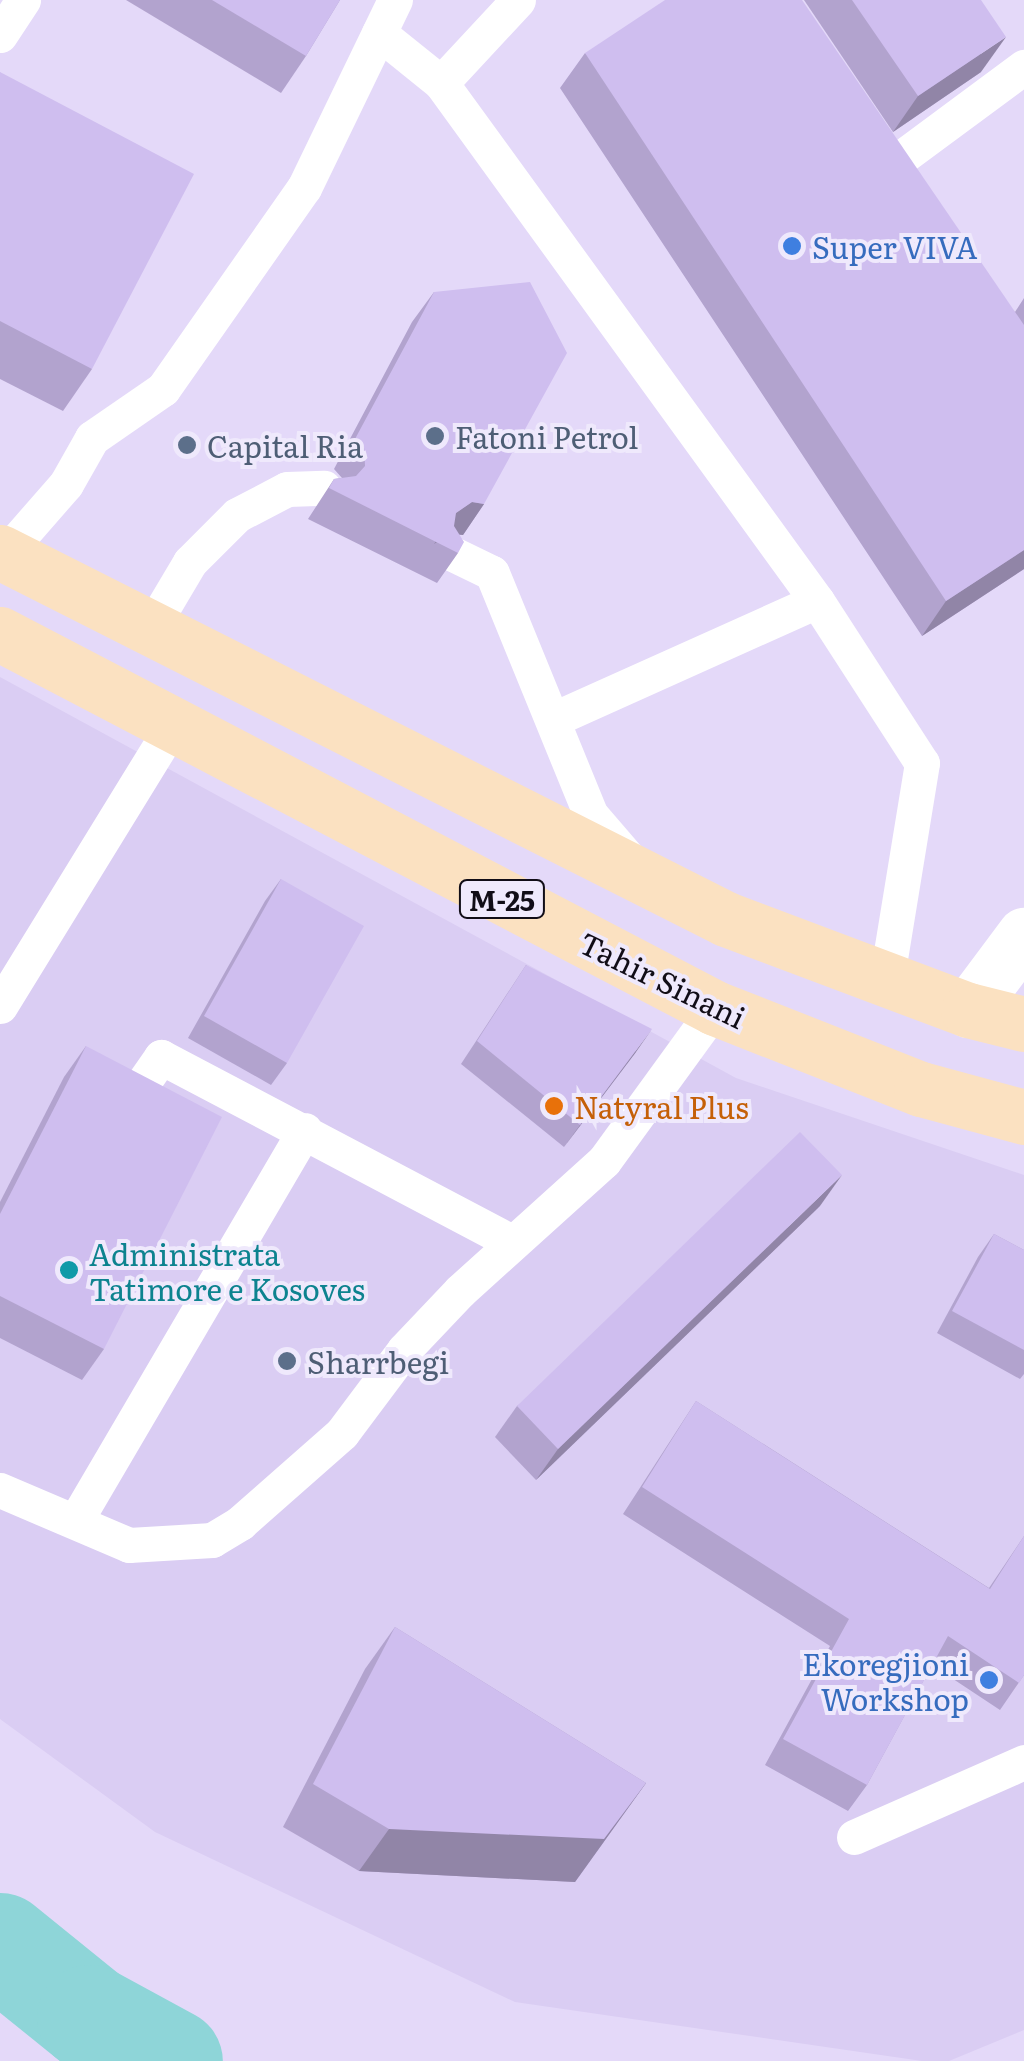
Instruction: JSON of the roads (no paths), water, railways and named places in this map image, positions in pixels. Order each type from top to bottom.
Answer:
[{"type":"main road","name":"M-25","points":[[2,554],[152,626],[726,918],[968,1010],[1024,1024]]},
{"type":"main road","name":"Tahir Sinani","points":[[0,634],[172,728],[715,1008],[921,1089],[1024,1117]]},
{"type":"street","points":[[968,1010],[1024,935]]},
{"type":"lane","points":[[0,34],[23,0]]},
{"type":"lane","points":[[2,554],[66,484],[92,438],[164,390],[304,188],[395,0]]},
{"type":"lane","points":[[441,83],[518,0]]},
{"type":"lane","points":[[379,33],[441,83],[817,601],[922,763],[889,965],[881,978]]},
{"type":"lane","points":[[890,166],[1024,67]]},
{"type":"lane","points":[[868,132],[912,199]]},
{"type":"lane","points":[[152,626],[190,562],[238,515],[287,489],[324,488]]},
{"type":"lane","points":[[452,554],[492,573],[592,815],[646,878]]},
{"type":"lane","points":[[554,719],[817,601]]},
{"type":"lane","points":[[0,1006],[172,728]]},
{"type":"lane","points":[[0,1490],[129,1545],[170,1546],[212,1540],[240,1523],[342,1433],[404,1350],[512,1242],[604,1162],[715,1008]]},
{"type":"lane","points":[[136,1093],[161,1057],[305,1130],[442,1210],[512,1242]]},
{"type":"lane","points":[[76,1520],[305,1130]]},
{"type":"lane","points":[[854,1837],[1024,1762]]},
{"type":"waterway","points":[[0,1945],[89,2017],[170,2061]]},
{"type":"place","name":"Super VIVA","points":[[792,246]]},
{"type":"place","name":"Fatoni Petrol","points":[[435,436]]},
{"type":"place","name":"Capital Ria","points":[[187,445]]},
{"type":"place","name":"Natyral Plus","points":[[554,1106]]},
{"type":"place","name":"Administrata Tatimore e Kosoves","points":[[69,1270]]},
{"type":"place","name":"Sharrbegi","points":[[287,1361]]},
{"type":"place","name":"Ekoregjioni Workshop","points":[[989,1680]]}]
